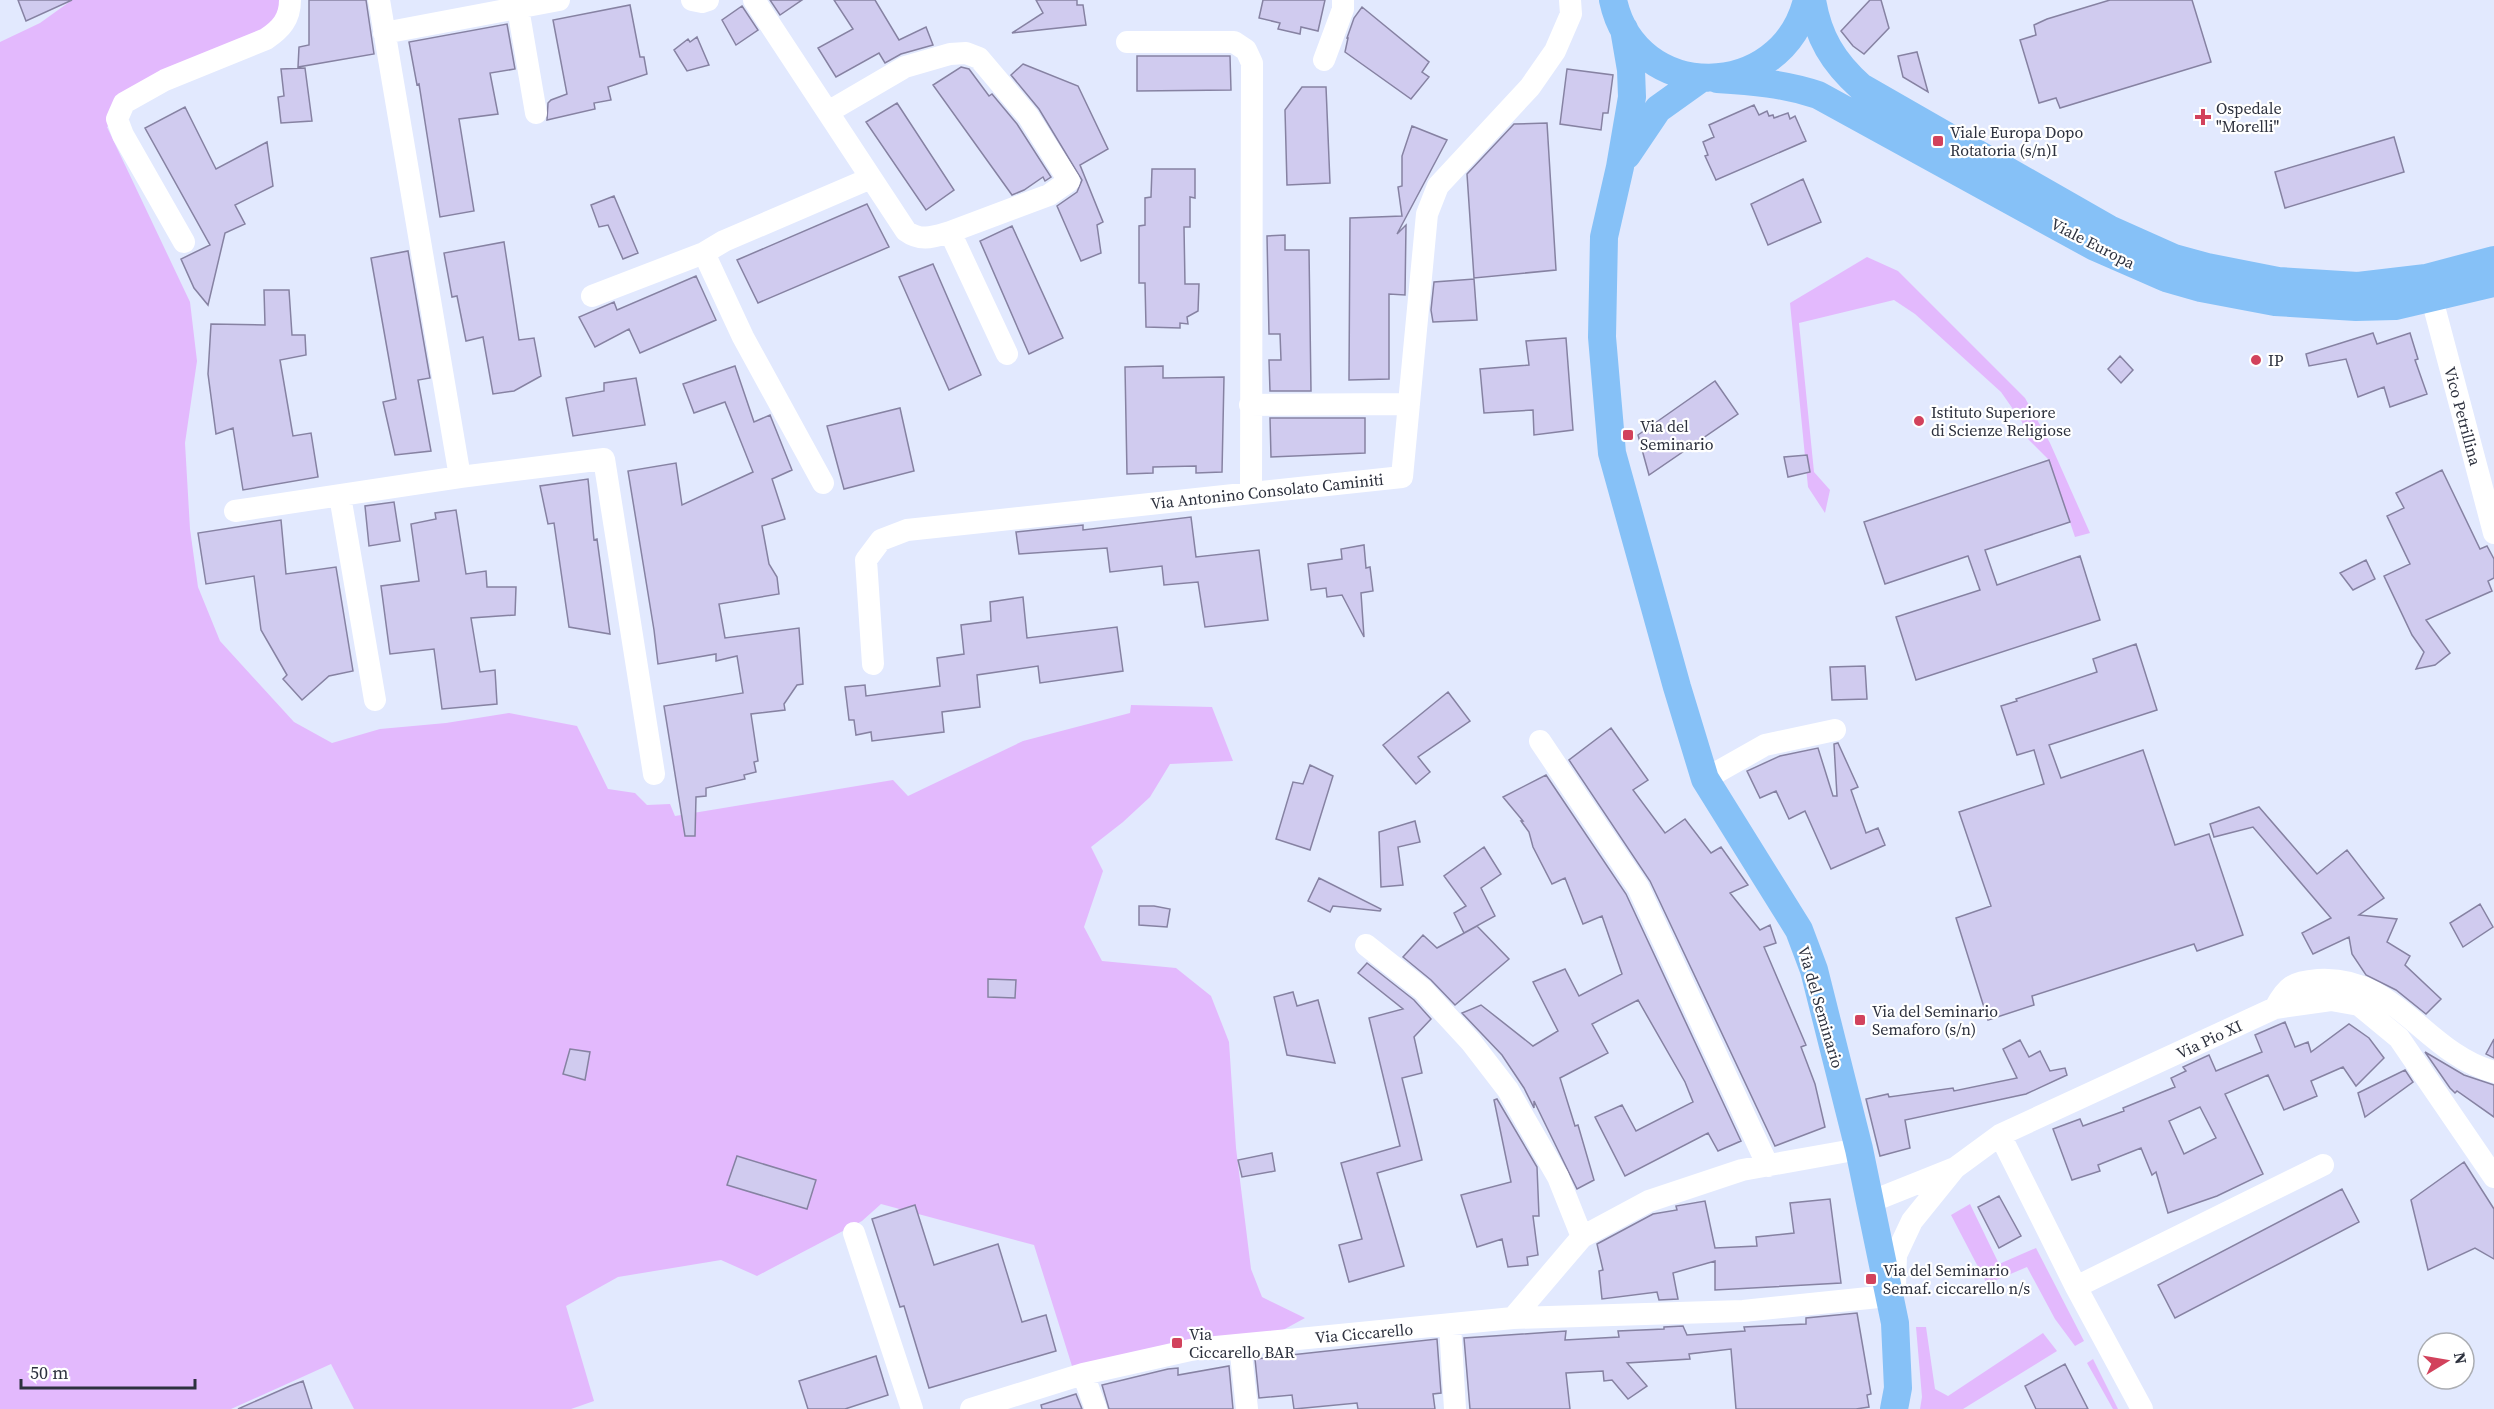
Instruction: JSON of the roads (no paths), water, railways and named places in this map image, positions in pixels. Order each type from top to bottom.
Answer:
[{"type":"main road","points":[[1613,0],[1624,29],[1631,70],[1632,97],[1620,167]]},
{"type":"main road","points":[[1620,167],[1637,137],[1658,109],[1709,79],[1745,73],[1769,60],[1789,40],[1803,15],[1807,0]]},
{"type":"main road","name":"Viale Europa","points":[[1812,0],[1819,30],[1826,46],[1835,61],[1861,87],[2109,229],[2174,258],[2278,281],[2358,286],[2426,278],[2494,260]]},
{"type":"main road","name":"Viale Europa","points":[[1624,29],[1644,54],[1670,71],[1709,79],[1792,86],[1818,95],[2095,247],[2166,278],[2235,296],[2316,306],[2395,306],[2494,283]]},
{"type":"main road","name":"Via del Seminario","points":[[1620,167],[1604,237],[1602,337],[1612,453],[1705,779],[1799,930],[1814,970],[1859,1149],[1895,1323],[1898,1388],[1894,1409]]},
{"type":"street","points":[[184,242],[123,135],[117,119],[124,103],[165,81],[266,39],[281,30],[290,7],[290,0]]},
{"type":"street","points":[[379,0],[460,477]]},
{"type":"street","points":[[384,33],[559,0]]},
{"type":"street","points":[[692,0],[702,2],[708,0]]},
{"type":"street","points":[[754,0],[906,231],[916,238],[950,232],[1049,195],[1069,181],[1028,116],[979,58],[966,52],[950,54],[905,67],[828,112]]},
{"type":"street","points":[[1324,60],[1343,9],[1343,0]]},
{"type":"street","name":"Via Antonino Consolato Caminiti","points":[[873,664],[866,560],[881,540],[907,530],[1402,477],[1427,214],[1438,186],[1530,87],[1555,51],[1571,14],[1570,0]]},
{"type":"street","points":[[518,8],[536,112]]},
{"type":"street","points":[[1127,42],[1234,42],[1246,50],[1252,63],[1251,492]]},
{"type":"street","points":[[592,296],[704,253],[724,241],[871,178]]},
{"type":"street","points":[[950,232],[1007,354]]},
{"type":"street","points":[[704,253],[742,337],[823,483]]},
{"type":"street","name":"Vico Petrillina","points":[[2432,299],[2494,533]]},
{"type":"street","points":[[1250,405],[1409,404]]},
{"type":"street","points":[[235,511],[460,477],[604,459],[654,774]]},
{"type":"street","points":[[340,496],[375,700]]},
{"type":"street","points":[[1705,779],[1765,745],[1836,730]]},
{"type":"street","points":[[1540,741],[1638,886],[1768,1166]]},
{"type":"street","points":[[1366,945],[1423,990],[1471,1042],[1508,1090],[1558,1177],[1582,1237]]},
{"type":"street","points":[[2275,1008],[2284,990],[2301,981],[2336,979],[2362,986],[2392,1002],[2457,1056],[2479,1068],[2494,1072]]},
{"type":"street","name":"Via Pio XI","points":[[1870,1202],[1955,1168],[2000,1135],[2275,1008],[2331,1000],[2359,1005],[2399,1038],[2494,1177]]},
{"type":"street","points":[[2000,1135],[2076,1287],[2142,1409]]},
{"type":"street","points":[[1513,1318],[1582,1237],[1650,1201],[1742,1170],[1859,1149]]},
{"type":"street","points":[[2076,1287],[2323,1165]]},
{"type":"street","points":[[1895,1323],[1896,1255],[1912,1221],[1955,1168]]},
{"type":"street","points":[[854,1233],[912,1409]]},
{"type":"street","name":"Via Ciccarello","points":[[971,1409],[1083,1374],[1194,1349],[1513,1318],[1743,1311],[1888,1296]]},
{"type":"street","points":[[1450,1325],[1455,1409]]},
{"type":"street","points":[[1240,1345],[1247,1409]]},
{"type":"street","points":[[1083,1374],[1095,1409]]},
{"type":"place","name":"Ospedale \"Morelli\"","points":[[2203,117]]},
{"type":"place","name":"Viale Europa Dopo Rotatoria (s/n)I","points":[[1938,141]]},
{"type":"place","name":"IP","points":[[2256,360]]},
{"type":"place","name":"Istituto Superiore di Scienze Religiose","points":[[1919,421]]},
{"type":"place","name":"Via del Seminario","points":[[1628,435]]},
{"type":"place","name":"Via del Seminario Semaforo (s/n)","points":[[1860,1020]]},
{"type":"place","name":"Via del Seminario Semaf. ciccarello n/s","points":[[1871,1279]]},
{"type":"place","name":"Via Ciccarello BAR","points":[[1177,1343]]}]
